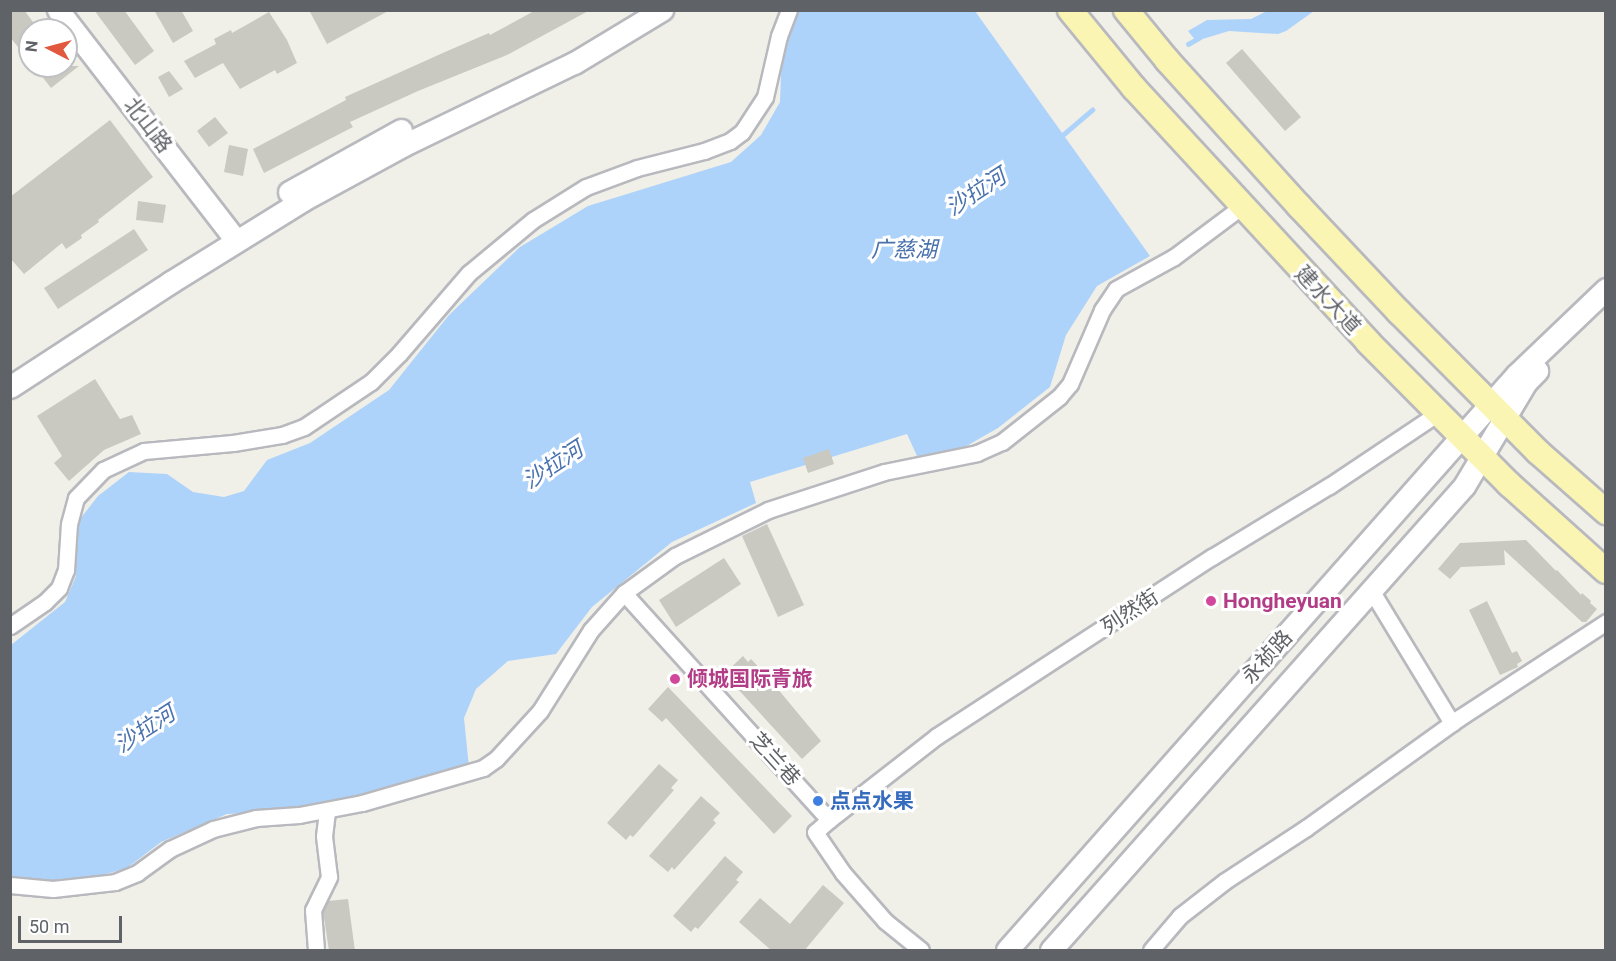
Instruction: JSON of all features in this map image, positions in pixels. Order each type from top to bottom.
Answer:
[{"type":"main road","name":"建水大道","points":[[1070,10],[1134,88],[1241,207],[1481,457],[1605,571]]},
{"type":"main road","name":"建水大道","points":[[1126,10],[1167,60],[1299,206],[1497,411],[1605,512]]},
{"type":"street","name":"北山路","points":[[58,10],[232,234]]},
{"type":"street","points":[[10,387],[232,234],[346,159],[567,51],[634,10]]},
{"type":"street","points":[[10,370],[232,234],[404,145],[574,63],[662,10]]},
{"type":"street","points":[[10,627],[45,602],[59,588],[66,570],[69,524],[76,498],[103,470],[144,451],[233,444],[282,435],[304,427],[371,382],[399,354],[469,273],[533,220],[586,187],[637,168],[704,151],[730,141],[742,132],[765,97],[779,36],[789,10]]},
{"type":"street","points":[[10,885],[52,889],[115,882],[136,873],[170,849],[213,829],[256,818],[327,810],[362,803],[469,773],[496,759],[540,711],[591,630],[624,593],[675,556],[768,510],[884,472],[977,453],[1002,442],[1059,397],[1070,384],[1102,309],[1116,289],[1174,257],[1241,207]]},
{"type":"street","name":"永祯路","points":[[1051,951],[1464,486],[1481,457],[1497,411],[1557,333],[1605,290]]},
{"type":"street","name":"永祯路","points":[[1006,951],[1462,437],[1497,411],[1605,306]]},
{"type":"street","name":"列然街","points":[[829,820],[938,736],[1212,558],[1329,486],[1438,413]]},
{"type":"street","points":[[1371,590],[1452,723]]},
{"type":"street","name":"芝兰巷","points":[[624,593],[829,820]]},
{"type":"street","points":[[1151,951],[1180,916],[1225,881],[1306,828],[1452,723],[1605,622]]},
{"type":"street","points":[[316,951],[313,910],[329,877],[324,836],[327,810]]},
{"type":"street","points":[[829,820],[815,832],[843,873],[885,921],[921,951]]},
{"type":"water","points":[[1269,10],[1314,11],[1278,34],[1229,31],[1196,41],[1188,31],[1207,20],[1251,19]]},
{"type":"water","name":"广慈湖","points":[[798,11],[975,11],[1150,256],[1097,286],[1066,335],[1050,387],[998,428],[963,448],[917,456],[907,434],[750,482],[756,503],[672,542],[592,607],[556,654],[508,661],[476,689],[464,718],[469,767],[344,799],[278,812],[227,814],[161,842],[127,868],[85,880],[28,884],[11,880],[11,645],[65,602],[76,576],[74,542],[80,519],[98,496],[129,472],[167,474],[193,492],[224,497],[244,491],[267,460],[310,443],[389,390],[449,315],[520,247],[588,206],[731,162],[761,135],[780,102],[782,47]]},
{"type":"building","points":[[10,10],[24,10],[30,18],[18,18],[18,47],[10,37]]},
{"type":"building","points":[[94,10],[124,10],[154,51],[135,65]]},
{"type":"building","points":[[154,10],[181,10],[193,31],[173,43]]},
{"type":"building","points":[[309,10],[390,10],[327,44]]},
{"type":"building","points":[[536,10],[590,10],[507,55],[418,91],[350,122],[353,127],[264,173],[253,149],[346,100],[345,97],[489,33],[490,35]]},
{"type":"building","points":[[269,12],[287,40],[297,63],[277,74],[275,70],[240,89],[223,63],[195,78],[184,61],[216,44],[214,39],[231,30],[232,33]]},
{"type":"building","points":[[1242,49],[1301,117],[1285,131],[1226,63]]},
{"type":"building","points":[[169,71],[183,89],[169,97],[158,77]]},
{"type":"building","points":[[43,78],[64,78],[51,88]]},
{"type":"building","points":[[215,117],[228,133],[209,147],[197,131]]},
{"type":"building","points":[[110,120],[153,177],[98,220],[99,222],[81,235],[82,238],[66,249],[62,243],[24,274],[10,258],[10,197]]},
{"type":"building","points":[[229,145],[248,149],[243,176],[224,172]]},
{"type":"building","points":[[138,201],[166,205],[163,223],[136,220]]},
{"type":"building","points":[[134,229],[148,250],[58,309],[44,288]]},
{"type":"building","points":[[95,379],[120,419],[132,415],[141,434],[104,450],[69,481],[54,463],[62,456],[37,416]]},
{"type":"building","points":[[829,449],[834,464],[808,473],[803,458]]},
{"type":"building","points":[[767,524],[804,605],[778,617],[742,536]]},
{"type":"building","points":[[1526,540],[1597,609],[1586,622],[1582,622],[1504,550],[1505,565],[1461,567],[1450,579],[1438,569],[1460,543]]},
{"type":"building","points":[[724,558],[741,584],[676,627],[659,600]]},
{"type":"building","points":[[1487,601],[1512,653],[1517,651],[1522,661],[1517,664],[1518,667],[1500,675],[1469,610]]},
{"type":"building","points":[[743,656],[748,662],[751,659],[767,676],[821,741],[802,759],[724,674]]},
{"type":"building","points":[[668,687],[792,816],[774,834],[666,718],[662,722],[648,709]]},
{"type":"building","points":[[659,764],[678,780],[671,788],[674,790],[633,837],[630,835],[626,840],[607,823]]},
{"type":"building","points":[[701,796],[720,813],[713,820],[716,823],[674,870],[672,867],[668,872],[649,856]]},
{"type":"building","points":[[725,856],[743,872],[736,880],[739,882],[698,929],[695,927],[691,932],[673,916]]},
{"type":"building","points":[[823,885],[844,903],[804,951],[772,951],[739,922],[760,898],[790,924]]},
{"type":"building","points":[[348,899],[355,951],[329,951],[323,911],[328,901]]},
{"type":"waterway","name":"沙拉河","points":[[1188,44],[1199,38]]},
{"type":"waterway","name":"沙拉河","points":[[1058,139],[1092,110]]},
{"type":"place","name":"Hongheyuan","points":[[1211,601]]},
{"type":"place","name":"倾城国际青旅","points":[[675,679]]},
{"type":"place","name":"点点水果","points":[[818,801]]}]
